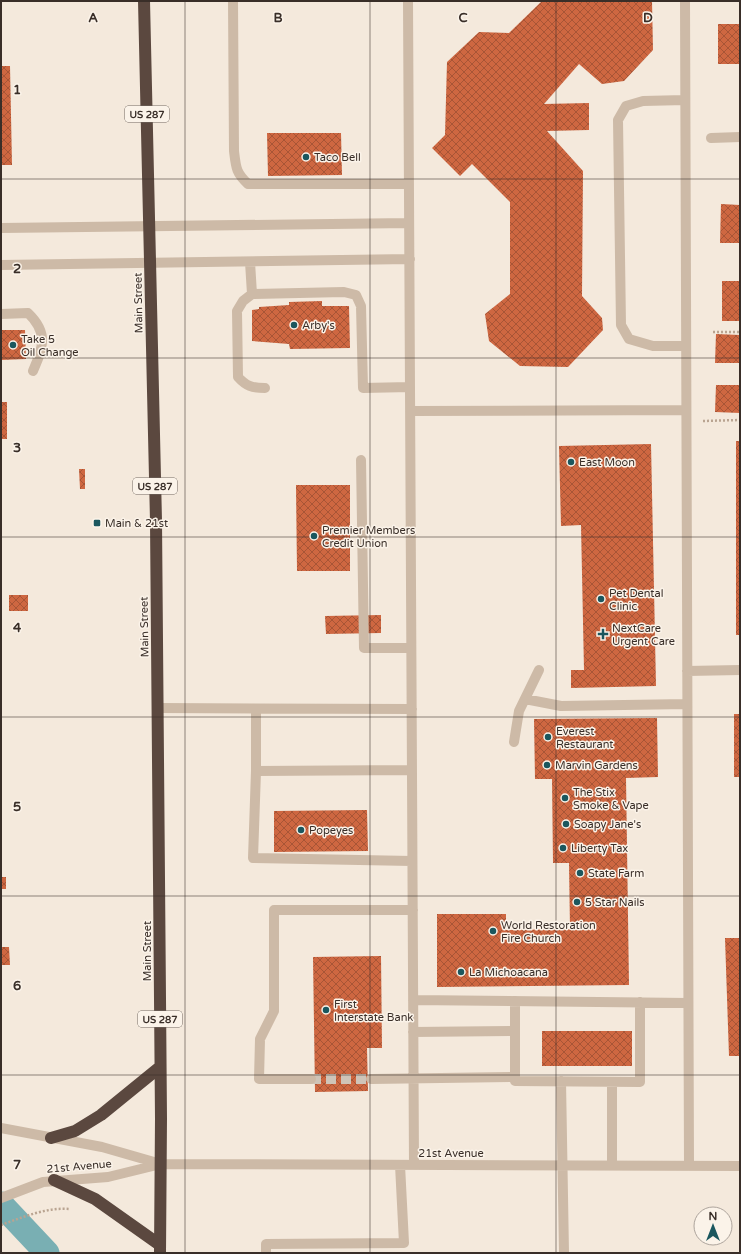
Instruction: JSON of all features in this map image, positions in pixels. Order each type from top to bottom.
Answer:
[{"type":"highway","name":"Main Street","points":[[144,1],[150,226],[158,708],[161,1164],[160,1249]]},
{"type":"highway","points":[[51,1138],[75,1131],[101,1116],[160,1067]]},
{"type":"highway","points":[[54,1180],[95,1199],[160,1249]]},
{"type":"street","points":[[233,1],[234,151],[237,172],[242,179],[248,184],[409,184]]},
{"type":"street","points":[[408,1],[414,1165]]},
{"type":"street","points":[[685,1],[689,1166]]},
{"type":"street","points":[[685,100],[642,101],[626,106],[618,120],[621,325],[629,339],[653,346],[686,346]]},
{"type":"street","points":[[711,138],[740,137]]},
{"type":"street","points":[[1,228],[409,223]]},
{"type":"street","points":[[1,265],[410,259]]},
{"type":"street","points":[[250,262],[252,294]]},
{"type":"street","points":[[265,388],[253,388],[245,385],[238,377],[237,311],[243,301],[252,294],[344,292],[356,295],[361,306],[363,388],[410,387]]},
{"type":"street","points":[[1,314],[28,313],[38,322],[42,333],[41,351],[33,371]]},
{"type":"street","points":[[410,411],[686,410]]},
{"type":"street","points":[[361,460],[364,648],[411,648]]},
{"type":"street","points":[[514,742],[519,711],[538,670]]},
{"type":"street","points":[[687,671],[740,670]]},
{"type":"street","points":[[525,699],[561,706],[687,704]]},
{"type":"street","points":[[158,708],[412,708]]},
{"type":"street","points":[[256,708],[256,771],[253,858],[412,861]]},
{"type":"street","points":[[256,771],[412,770]]},
{"type":"street","points":[[311,1079],[259,1079],[260,1039],[274,1011],[274,910],[413,910]]},
{"type":"street","points":[[413,1000],[688,1003]]},
{"type":"street","points":[[515,1001],[515,1081],[612,1082],[640,1082],[640,1002]]},
{"type":"street","points":[[413,1032],[515,1031]]},
{"type":"street","points":[[371,1078],[515,1077]]},
{"type":"street","points":[[561,1081],[564,1253]]},
{"type":"street","points":[[612,1082],[612,1166]]},
{"type":"street","name":"21st Avenue","points":[[1,1128],[102,1147],[161,1164]]},
{"type":"street","name":"21st Avenue","points":[[1,1198],[14,1192],[54,1180],[108,1177],[161,1164],[740,1166]]},
{"type":"street","points":[[266,1253],[266,1244],[404,1243],[400,1165]]},
{"type":"path","points":[[713,332],[740,332]]},
{"type":"path","points":[[686,422],[740,420]]},
{"type":"path","points":[[1,1225],[24,1216],[59,1208],[73,1210]]},
{"type":"building","points":[[542,1],[652,1],[653,50],[624,81],[602,84],[579,64],[544,104],[589,103],[589,130],[547,131],[583,171],[582,296],[602,318],[603,330],[568,367],[520,366],[489,341],[485,314],[510,294],[510,202],[472,164],[460,176],[432,148],[445,135],[447,62],[479,32],[509,33]]},
{"type":"building","points":[[718,24],[740,24],[740,64],[718,64]]},
{"type":"building","points":[[1,66],[10,66],[12,165],[1,165]]},
{"type":"building","points":[[267,133],[341,133],[342,175],[268,176]]},
{"type":"building","points":[[721,204],[740,205],[740,243],[720,243]]},
{"type":"building","points":[[722,281],[740,281],[740,321],[722,321]]},
{"type":"building","points":[[322,301],[322,306],[349,306],[350,348],[290,349],[289,344],[252,341],[252,310],[259,309],[259,307],[289,305],[289,302]]},
{"type":"building","name":"Take 5 Oil Change","points":[[1,330],[25,330],[26,359],[1,360]]},
{"type":"building","points":[[716,334],[740,335],[740,363],[715,363]]},
{"type":"building","points":[[716,385],[740,385],[740,413],[715,412]]},
{"type":"building","points":[[1,402],[7,402],[7,439],[1,439]]},
{"type":"building","points":[[736,441],[740,441],[740,635],[736,635]]},
{"type":"building","points":[[651,444],[656,686],[571,688],[571,670],[584,670],[581,525],[561,526],[559,446]]},
{"type":"building","points":[[79,469],[85,469],[85,489],[80,489]]},
{"type":"building","points":[[296,485],[350,485],[350,571],[297,571]]},
{"type":"building","points":[[9,595],[28,595],[28,611],[9,611]]},
{"type":"building","points":[[381,615],[381,633],[326,634],[325,616]]},
{"type":"building","points":[[734,714],[740,714],[740,777],[734,777]]},
{"type":"building","points":[[657,718],[658,777],[626,778],[629,985],[437,987],[437,914],[506,914],[506,930],[570,929],[569,863],[553,863],[552,779],[535,779],[534,719]]},
{"type":"building","points":[[367,810],[368,851],[274,852],[274,811]]},
{"type":"building","points":[[1,877],[6,877],[6,889],[1,889]]},
{"type":"building","points":[[725,938],[740,938],[740,1056],[729,1056]]},
{"type":"building","points":[[1,947],[9,947],[10,965],[1,965]]},
{"type":"building","points":[[381,956],[382,1048],[367,1048],[368,1091],[315,1092],[313,957]]},
{"type":"building","points":[[542,1031],[632,1031],[632,1066],[542,1066]]},
{"type":"waterway","points":[[1,1204],[47,1253]]},
{"type":"tunnel","points":[[311,1079],[371,1079]]},
{"type":"place","name":"Taco Bell","points":[[306,157]]},
{"type":"place","name":"Arby's","points":[[294,325]]},
{"type":"place","name":"Take 5 Oil Change","points":[[13,345]]},
{"type":"place","name":"East Moon","points":[[571,462]]},
{"type":"place","name":"Main & 21st","points":[[97,523]]},
{"type":"place","name":"Premier Members Credit Union","points":[[314,536]]},
{"type":"place","name":"Pet Dental Clinic","points":[[601,599]]},
{"type":"place","name":"NextCare Urgent Care","points":[[603,634]]},
{"type":"place","name":"Everest Restaurant","points":[[548,737]]},
{"type":"place","name":"Marvin Gardens","points":[[547,765]]},
{"type":"place","name":"The Stix Smoke & Vape","points":[[565,798]]},
{"type":"place","name":"Soapy Jane's","points":[[566,824]]},
{"type":"place","name":"Popeyes","points":[[301,830]]},
{"type":"place","name":"Liberty Tax","points":[[563,848]]},
{"type":"place","name":"State Farm","points":[[580,873]]},
{"type":"place","name":"5 Star Nails","points":[[577,902]]},
{"type":"place","name":"World Restoration Fire Church","points":[[493,931]]},
{"type":"place","name":"La Michoacana","points":[[461,972]]},
{"type":"place","name":"First Interstate Bank","points":[[326,1010]]}]
